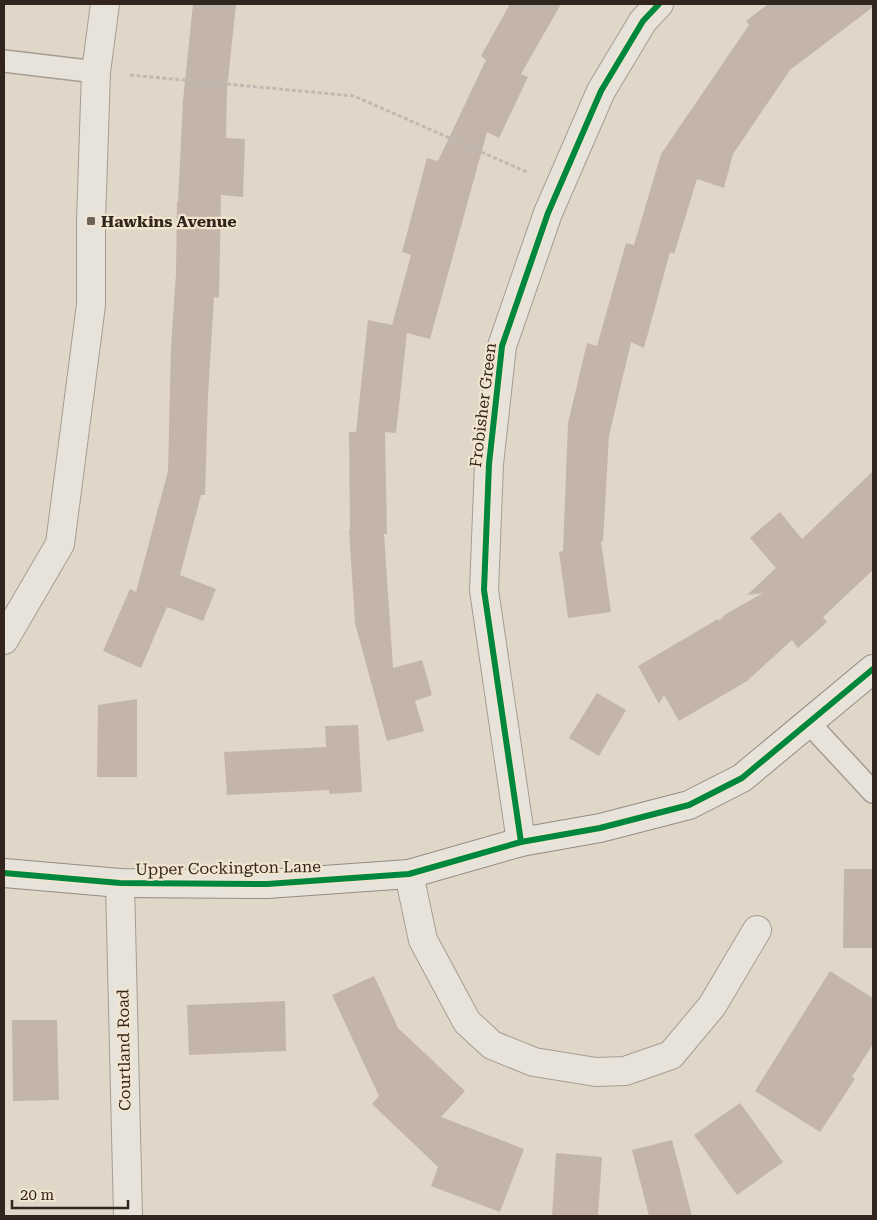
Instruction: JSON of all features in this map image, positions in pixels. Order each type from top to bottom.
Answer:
[{"type":"street","points":[[4,640],[60,544],[91,304],[91,221],[96,72],[105,4]]},
{"type":"street","name":"Frobisher Green","points":[[521,842],[484,590],[489,464],[502,346],[548,213],[602,91],[643,21],[659,4]]},
{"type":"street","name":"Upper Cockington Lane","points":[[4,873],[120,883],[267,884],[409,874],[521,842],[600,828],[690,805],[742,778],[873,669]]},
{"type":"street","points":[[409,874],[423,940],[467,1022],[492,1045],[534,1062],[596,1072],[626,1072],[671,1055],[712,1006],[757,930]]},
{"type":"street","name":"Courtland Road","points":[[120,883],[128,1216]]},
{"type":"lane","points":[[4,61],[96,72]]},
{"type":"lane","points":[[808,722],[873,792]]},
{"type":"path","points":[[96,72],[354,96],[560,186]]},
{"type":"building","points":[[193,4],[236,4],[227,89],[226,138],[245,139],[243,197],[221,195],[219,298],[214,297],[208,395],[205,495],[201,495],[180,575],[216,589],[203,621],[167,607],[141,668],[103,651],[130,589],[136,592],[168,471],[177,202],[183,101]]},
{"type":"building","points":[[510,4],[561,4],[521,74],[528,77],[499,138],[487,132],[430,339],[407,333],[396,433],[385,432],[387,534],[384,534],[393,668],[422,660],[432,695],[415,701],[424,731],[387,741],[355,623],[349,530],[349,432],[356,432],[368,320],[392,325],[411,255],[402,252],[427,158],[438,161],[486,60],[481,56]]},
{"type":"building","points":[[768,4],[873,4],[873,7],[790,70],[733,154],[724,188],[697,179],[674,254],[670,252],[644,348],[631,342],[609,436],[603,541],[601,541],[611,612],[568,618],[559,552],[563,551],[568,423],[587,343],[597,346],[626,243],[634,245],[661,154],[749,25],[746,21]]},
{"type":"building","points":[[873,471],[873,570],[823,617],[827,622],[798,648],[792,640],[747,681],[679,721],[664,695],[659,704],[638,666],[718,619],[719,621],[726,614],[763,593],[747,595],[776,568],[750,538],[780,512],[802,539]]},
{"type":"building","points":[[597,693],[626,710],[599,756],[569,738]]},
{"type":"building","points":[[137,699],[137,777],[97,777],[98,705]]},
{"type":"building","points":[[358,725],[362,792],[329,794],[329,790],[227,795],[224,752],[326,747],[325,726]]},
{"type":"building","points":[[844,869],[873,869],[873,948],[843,948]]},
{"type":"building","points":[[830,971],[873,998],[873,1044],[852,1077],[855,1079],[820,1132],[755,1091]]},
{"type":"building","points":[[374,976],[398,1028],[465,1091],[441,1117],[524,1149],[500,1212],[431,1186],[438,1167],[372,1104],[379,1096],[332,995]]},
{"type":"building","points":[[285,1001],[286,1051],[189,1055],[187,1005]]},
{"type":"building","points":[[12,1020],[57,1020],[59,1100],[13,1101]]},
{"type":"building","points":[[740,1103],[783,1162],[737,1195],[694,1135]]},
{"type":"building","points":[[672,1140],[692,1216],[649,1216],[632,1150]]},
{"type":"building","points":[[556,1153],[602,1157],[598,1216],[552,1216]]},
{"type":"cycle path","points":[[521,842],[484,590],[489,464],[502,346],[548,213],[601,91],[643,21],[659,4]]},
{"type":"cycle path","points":[[4,873],[120,883],[267,884],[409,874],[521,842],[600,828],[689,805],[742,778],[873,669]]},
{"type":"place","name":"Hawkins Avenue","points":[[91,221]]}]
